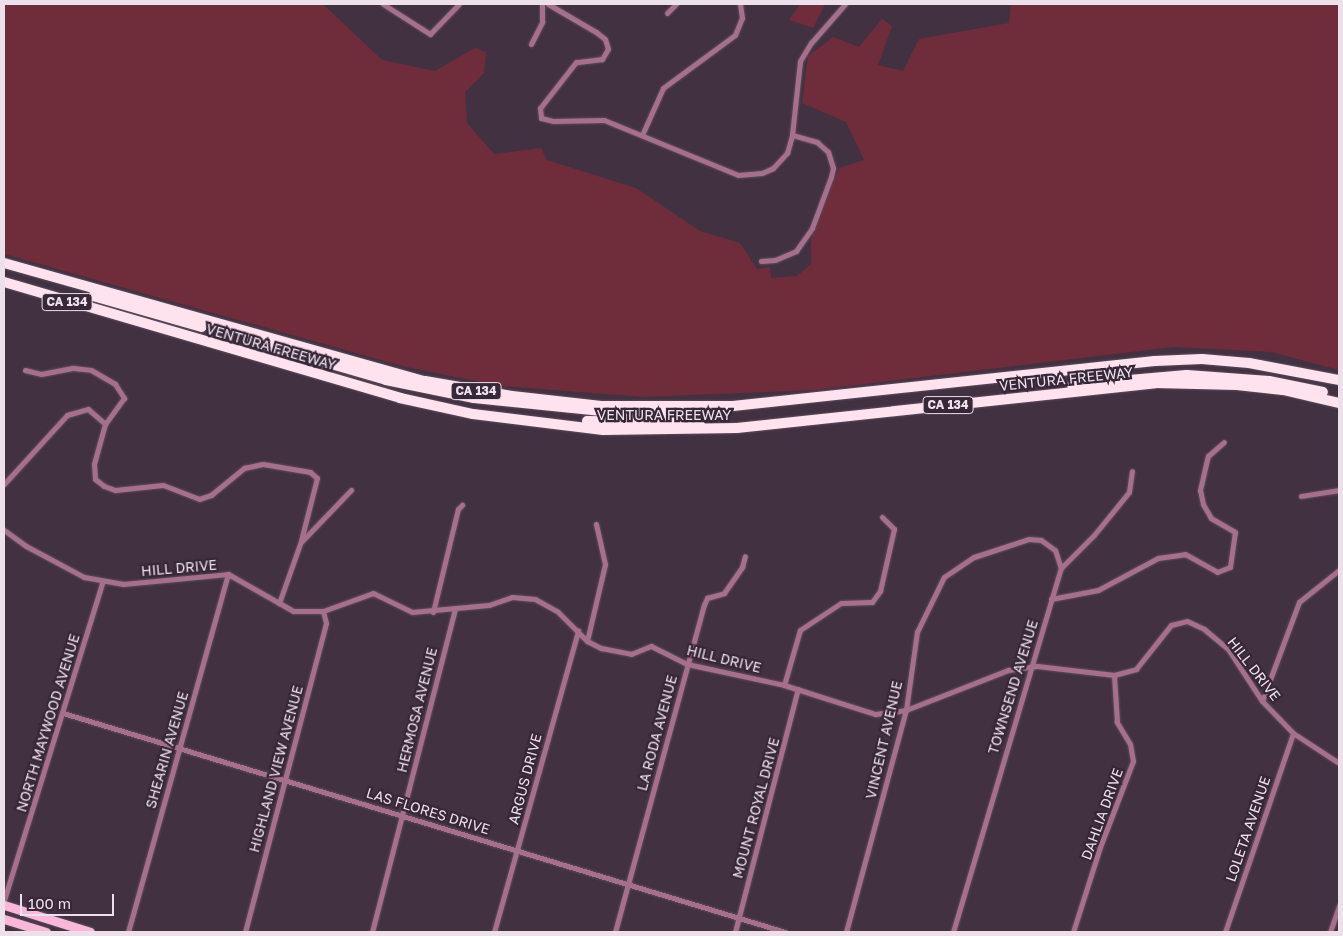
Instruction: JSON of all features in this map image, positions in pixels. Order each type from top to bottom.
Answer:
[{"type":"highway","name":"VENTURA FREEWAY","points":[[4,263],[425,381],[512,396],[603,406],[696,407],[963,382],[1165,360],[1202,359],[1286,369],[1339,380]]},
{"type":"highway","points":[[4,270],[386,380],[474,398],[549,408],[631,414],[720,412],[942,390],[963,382]]},
{"type":"highway","points":[[4,276],[118,310],[131,321]]},
{"type":"highway","name":"VENTURA FREEWAY","points":[[4,282],[131,321],[400,398],[473,414],[554,425],[666,431],[737,428],[1156,383],[1246,386],[1283,390],[1339,403]]},
{"type":"highway","points":[[1286,369],[1294,375],[1339,386]]},
{"type":"highway","points":[[554,425],[566,420],[638,424],[744,421],[1163,376],[1269,381],[1339,396]]},
{"type":"main road","points":[[4,905],[87,932]]},
{"type":"main road","points":[[4,919],[46,932]]},
{"type":"street","points":[[384,4],[426,34],[435,30],[460,4]]},
{"type":"street","points":[[531,44],[540,28],[542,4]]},
{"type":"street","points":[[548,4],[596,32],[605,39],[608,50],[602,59],[576,62],[540,108],[544,120],[598,118],[738,175],[762,173],[773,168],[787,153],[792,135],[800,61],[811,43],[845,4]]},
{"type":"street","points":[[668,13],[676,4]]},
{"type":"street","points":[[642,135],[663,88],[735,35],[742,18],[740,4]]},
{"type":"street","points":[[761,261],[775,260],[796,251],[812,228],[831,177],[833,168],[828,152],[817,142],[792,135]]},
{"type":"street","points":[[25,370],[41,374],[73,368],[91,370],[115,384],[124,398],[105,424],[94,464],[96,479],[116,490],[163,485],[199,499],[211,495],[244,468],[263,464],[310,472],[317,478],[301,541],[279,603]]},
{"type":"street","points":[[4,484],[67,415],[88,409],[105,424]]},
{"type":"street","points":[[1051,599],[1098,590],[1158,558],[1185,554],[1217,572],[1230,567],[1235,532],[1211,518],[1203,504],[1200,490],[1208,456],[1224,442]]},
{"type":"street","name":"TOWNSEND AVENUE","points":[[953,932],[1030,667],[1061,568],[1094,535],[1129,492],[1132,471]]},
{"type":"street","points":[[301,541],[351,490]]},
{"type":"street","points":[[1301,496],[1339,490]]},
{"type":"street","points":[[433,612],[458,509],[462,505]]},
{"type":"street","points":[[784,684],[800,630],[841,603],[872,602],[880,592],[894,529],[882,517]]},
{"type":"street","points":[[587,641],[605,564],[596,524]]},
{"type":"street","name":"HILL DRIVE","points":[[4,530],[26,546],[84,578],[123,584],[228,574],[293,611],[323,611],[373,593],[412,612],[433,612],[489,605],[512,597],[535,599],[558,612],[587,641],[601,648],[631,654],[651,646],[687,664],[784,684],[875,714],[906,710],[1008,670],[1030,667],[1114,675],[1136,669],[1171,625],[1187,621],[1204,629],[1228,649],[1262,701],[1293,733],[1339,763]]},
{"type":"street","name":"VINCENT AVENUE","points":[[846,932],[906,710],[917,632],[944,577],[974,558],[1029,539],[1041,540],[1055,550],[1061,568]]},
{"type":"street","name":"LA RODA AVENUE","points":[[615,932],[687,664],[707,598],[724,593],[742,567],[745,556]]},
{"type":"street","points":[[1262,701],[1299,602],[1339,570]]},
{"type":"street","name":"SHEARIN AVENUE","points":[[128,932],[228,574]]},
{"type":"street","name":"NORTH MAYWOOD AVENUE","points":[[4,900],[104,581]]},
{"type":"street","name":"HERMOSA AVENUE","points":[[372,932],[455,609]]},
{"type":"street","name":"HIGHLAND VIEW AVENUE","points":[[245,932],[326,624],[323,611]]},
{"type":"street","name":"ARGUS DRIVE","points":[[494,932],[578,631]]},
{"type":"street","name":"DAHLIA DRIVE","points":[[1073,932],[1100,847],[1133,761],[1130,744],[1117,722],[1114,675]]},
{"type":"street","name":"MOUNT ROYAL DRIVE","points":[[735,932],[798,689]]},
{"type":"street","name":"LAS FLORES DRIVE","points":[[63,713],[402,814],[785,932]]},
{"type":"street","name":"LOLETA AVENUE","points":[[1224,932],[1293,733]]},
{"type":"street","points":[[1330,932],[1339,906]]},
{"type":"shaded area","points":[[4,4],[323,4],[382,60],[435,71],[475,48],[486,52],[484,73],[465,92],[467,123],[494,154],[541,148],[547,160],[636,188],[700,231],[740,243],[757,269],[770,267],[771,278],[797,276],[811,264],[811,240],[839,168],[864,160],[846,122],[802,103],[808,56],[833,37],[859,47],[882,19],[892,26],[878,65],[903,71],[919,39],[1009,23],[1011,4],[1339,4],[1339,370],[1271,352],[1173,347],[815,390],[645,397],[500,386],[402,366],[4,254]]},
{"type":"shaded area","points":[[800,4],[825,4],[813,28],[789,20]]}]
